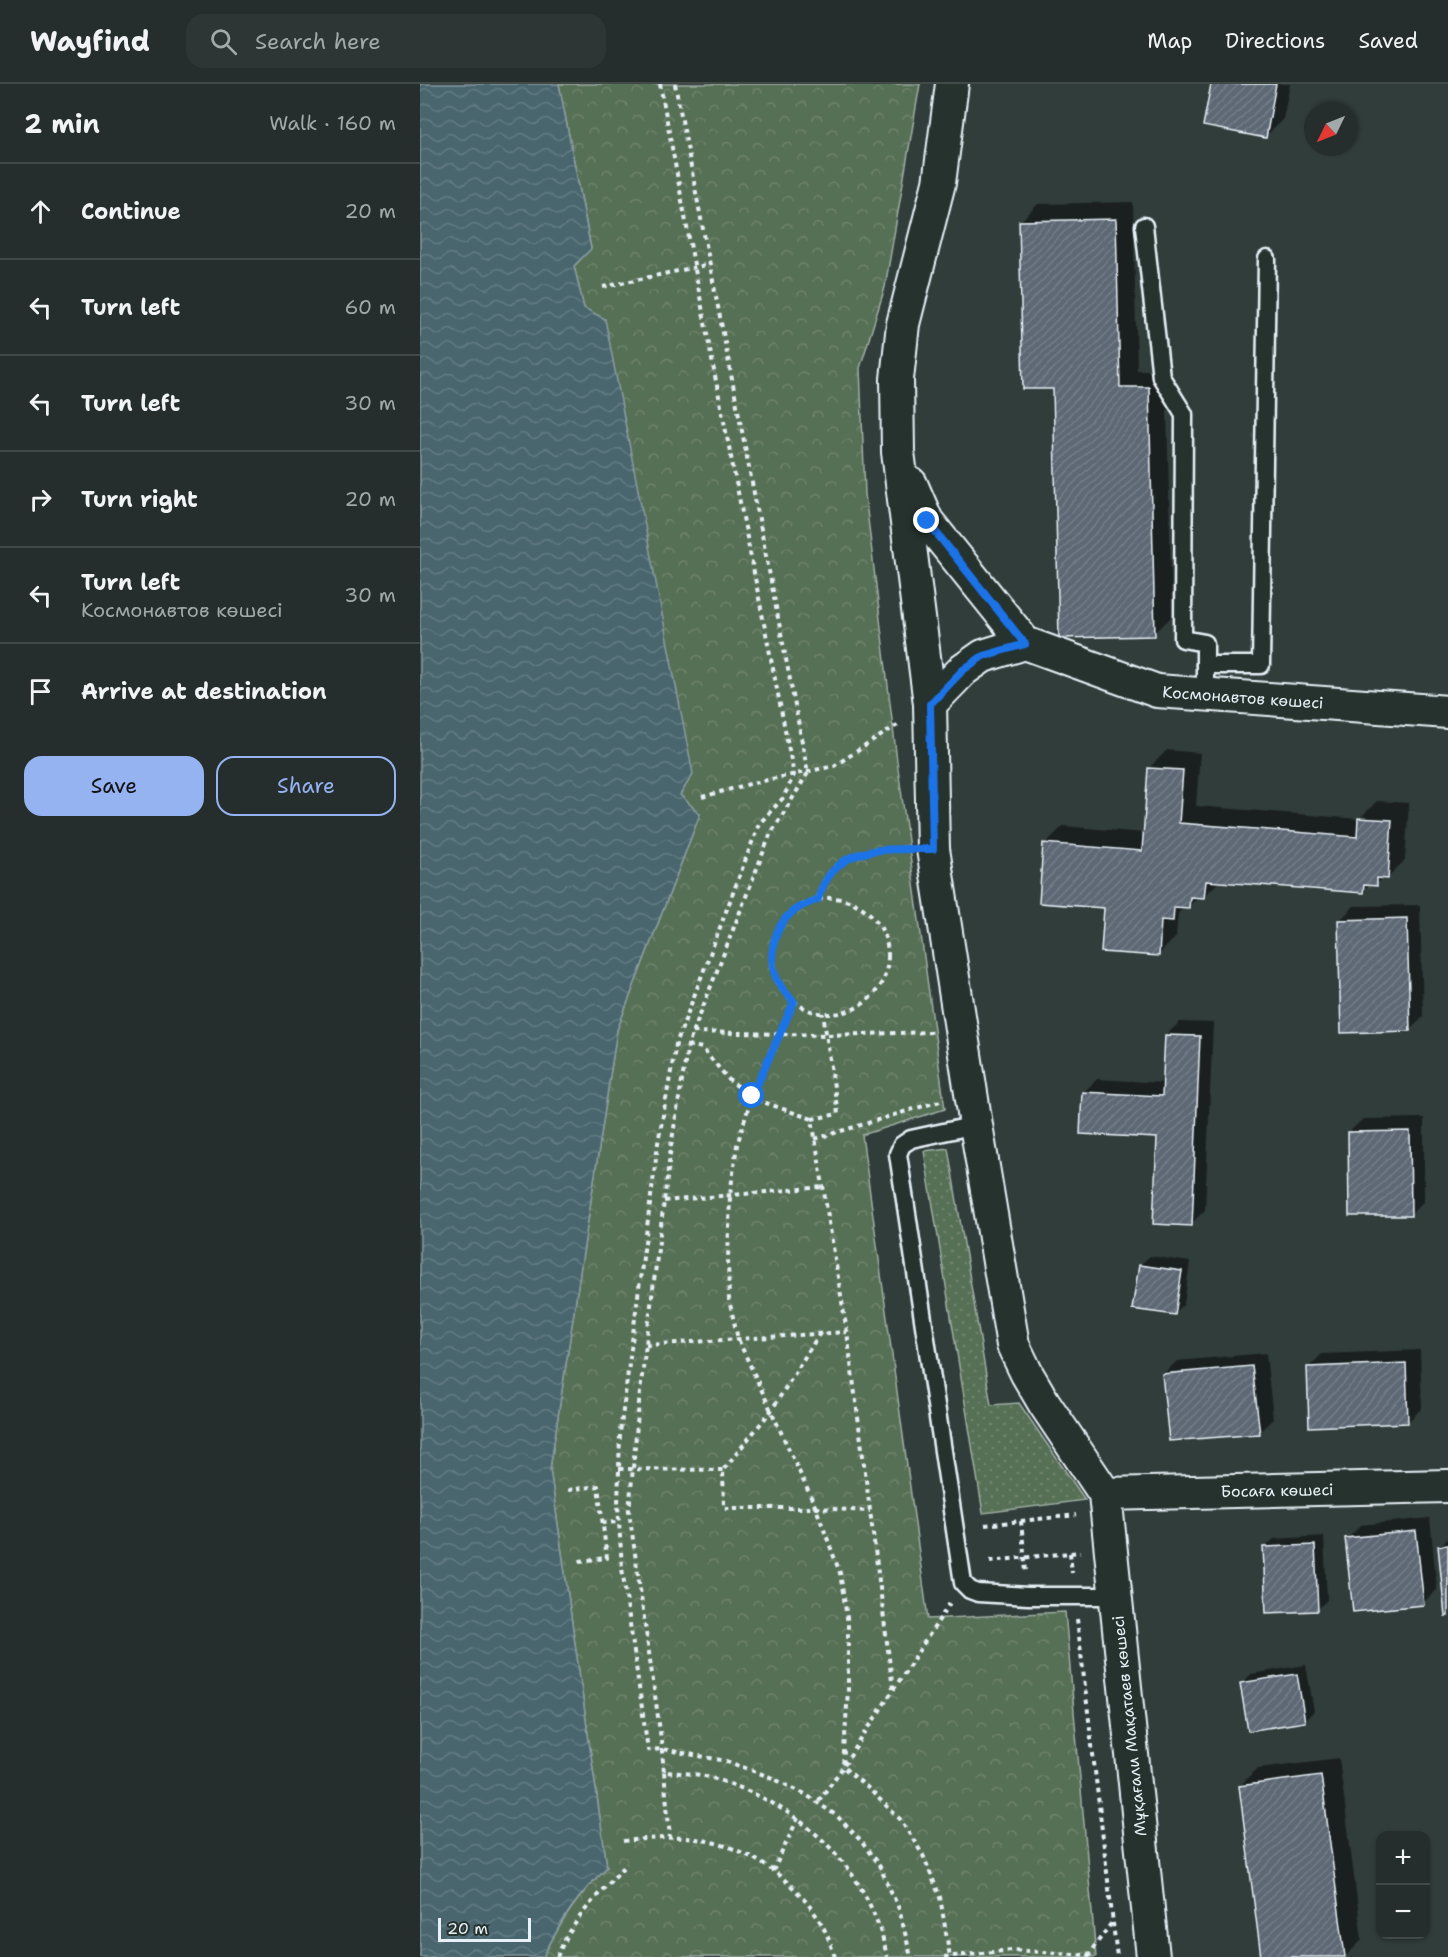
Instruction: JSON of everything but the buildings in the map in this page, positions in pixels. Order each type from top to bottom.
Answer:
[{"type":"street","points":[[952,84],[939,183],[903,324],[897,379],[898,453],[930,704],[933,849],[976,1125],[1014,1345],[1027,1374],[1106,1503]]},
{"type":"street","points":[[898,453],[927,521],[1025,644],[983,656],[963,670],[930,704]]},
{"type":"street","name":"Космонавтов көшесі","points":[[1025,644],[1157,691],[1205,680],[1448,712]]},
{"type":"street","name":"Босаға көшесі","points":[[1106,1503],[1448,1486]]},
{"type":"street","name":"Мұқағали Мақатаев көшесі","points":[[1106,1503],[1153,1957]]},
{"type":"lane","points":[[1144,226],[1161,377],[1184,414],[1183,639],[1205,643],[1205,680],[1261,665],[1267,259]]},
{"type":"lane","points":[[976,1125],[911,1139],[902,1145],[898,1154],[963,1583],[970,1590],[978,1593],[1028,1596],[1116,1596]]},
{"type":"path","points":[[660,84],[794,775],[783,798],[759,824],[676,1044],[658,1143],[620,1433],[619,1522],[622,1568],[648,1750],[662,1749],[726,1761],[770,1777],[805,1794],[837,1816],[880,1867],[899,1909],[912,1957]]},
{"type":"path","points":[[670,1838],[662,1749],[629,1511],[646,1345],[671,1146],[688,1045],[770,835],[808,773],[675,84]]},
{"type":"path","points":[[603,287],[710,264]]},
{"type":"path","points":[[702,797],[753,783],[834,766],[930,704]]},
{"type":"path","points":[[818,899],[822,883],[832,870],[848,858],[874,850],[933,849]]},
{"type":"path","points":[[836,898],[853,903],[868,913],[880,927],[886,944],[887,964],[881,983],[869,999],[852,1010],[832,1014],[812,1011],[794,1002],[781,987],[773,968],[772,950],[777,933],[786,917],[800,906],[818,899],[836,898]]},
{"type":"path","points":[[794,1002],[752,1096],[737,1144],[730,1195],[729,1300],[738,1339],[816,1508],[840,1573],[848,1624],[848,1689],[843,1767]]},
{"type":"path","points":[[688,1045],[702,1048],[730,1081],[760,1101],[812,1119],[838,1114],[823,1013]]},
{"type":"path","points":[[693,1032],[826,1035],[937,1032]]},
{"type":"path","points":[[815,1139],[946,1099]]},
{"type":"path","points":[[812,1119],[847,1332],[893,1689]]},
{"type":"path","points":[[664,1201],[823,1187]]},
{"type":"path","points":[[646,1345],[847,1332]]},
{"type":"path","points":[[820,1334],[771,1411],[723,1470],[724,1508],[816,1508],[870,1511]]},
{"type":"path","points":[[619,1469],[723,1470]]},
{"type":"path","points":[[568,1490],[598,1486],[607,1558],[579,1561]]},
{"type":"path","points":[[985,1525],[1021,1521],[1106,1503]]},
{"type":"path","points":[[1021,1521],[1028,1596]]},
{"type":"path","points":[[602,1523],[619,1522]]},
{"type":"path","points":[[990,1561],[1111,1549]]},
{"type":"path","points":[[1070,1553],[1117,1957]]},
{"type":"path","points":[[818,1803],[963,1583]]},
{"type":"path","points":[[843,1767],[900,1819],[922,1855],[940,1897],[950,1956]]},
{"type":"path","points":[[664,1772],[702,1776],[735,1785],[798,1818],[830,1847],[855,1877],[872,1906],[883,1936],[887,1957]]},
{"type":"path","points":[[772,1870],[798,1818]]},
{"type":"path","points":[[623,1841],[697,1839],[730,1847],[768,1866],[801,1896],[822,1925],[836,1957]]},
{"type":"path","points":[[557,1957],[566,1936],[591,1902],[627,1864]]},
{"type":"path","points":[[944,1957],[1012,1950],[1089,1956],[1113,1921]]},
{"type":"green space","points":[[559,84],[920,84],[885,287],[860,368],[865,494],[897,761],[945,1109],[862,1135],[928,1619],[1065,1612],[1096,1957],[543,1957],[571,1909],[607,1867],[550,1469],[617,1030],[700,814],[680,795],[574,266],[591,248]]},
{"type":"green space","points":[[948,1148],[991,1405],[1019,1403],[1085,1500],[983,1513],[924,1151]]},
{"type":"water","points":[[420,84],[559,84],[591,249],[574,266],[584,308],[605,319],[693,774],[680,795],[700,814],[617,1030],[550,1469],[607,1867],[570,1909],[543,1957],[420,1957]]},
{"type":"route","points":[[752,1096],[794,1002],[781,987],[773,968],[772,950],[777,933],[786,917],[800,906],[818,899],[822,883],[832,870],[848,858],[874,850],[933,849],[930,704],[963,670],[983,656],[1025,644],[927,521]]}]
